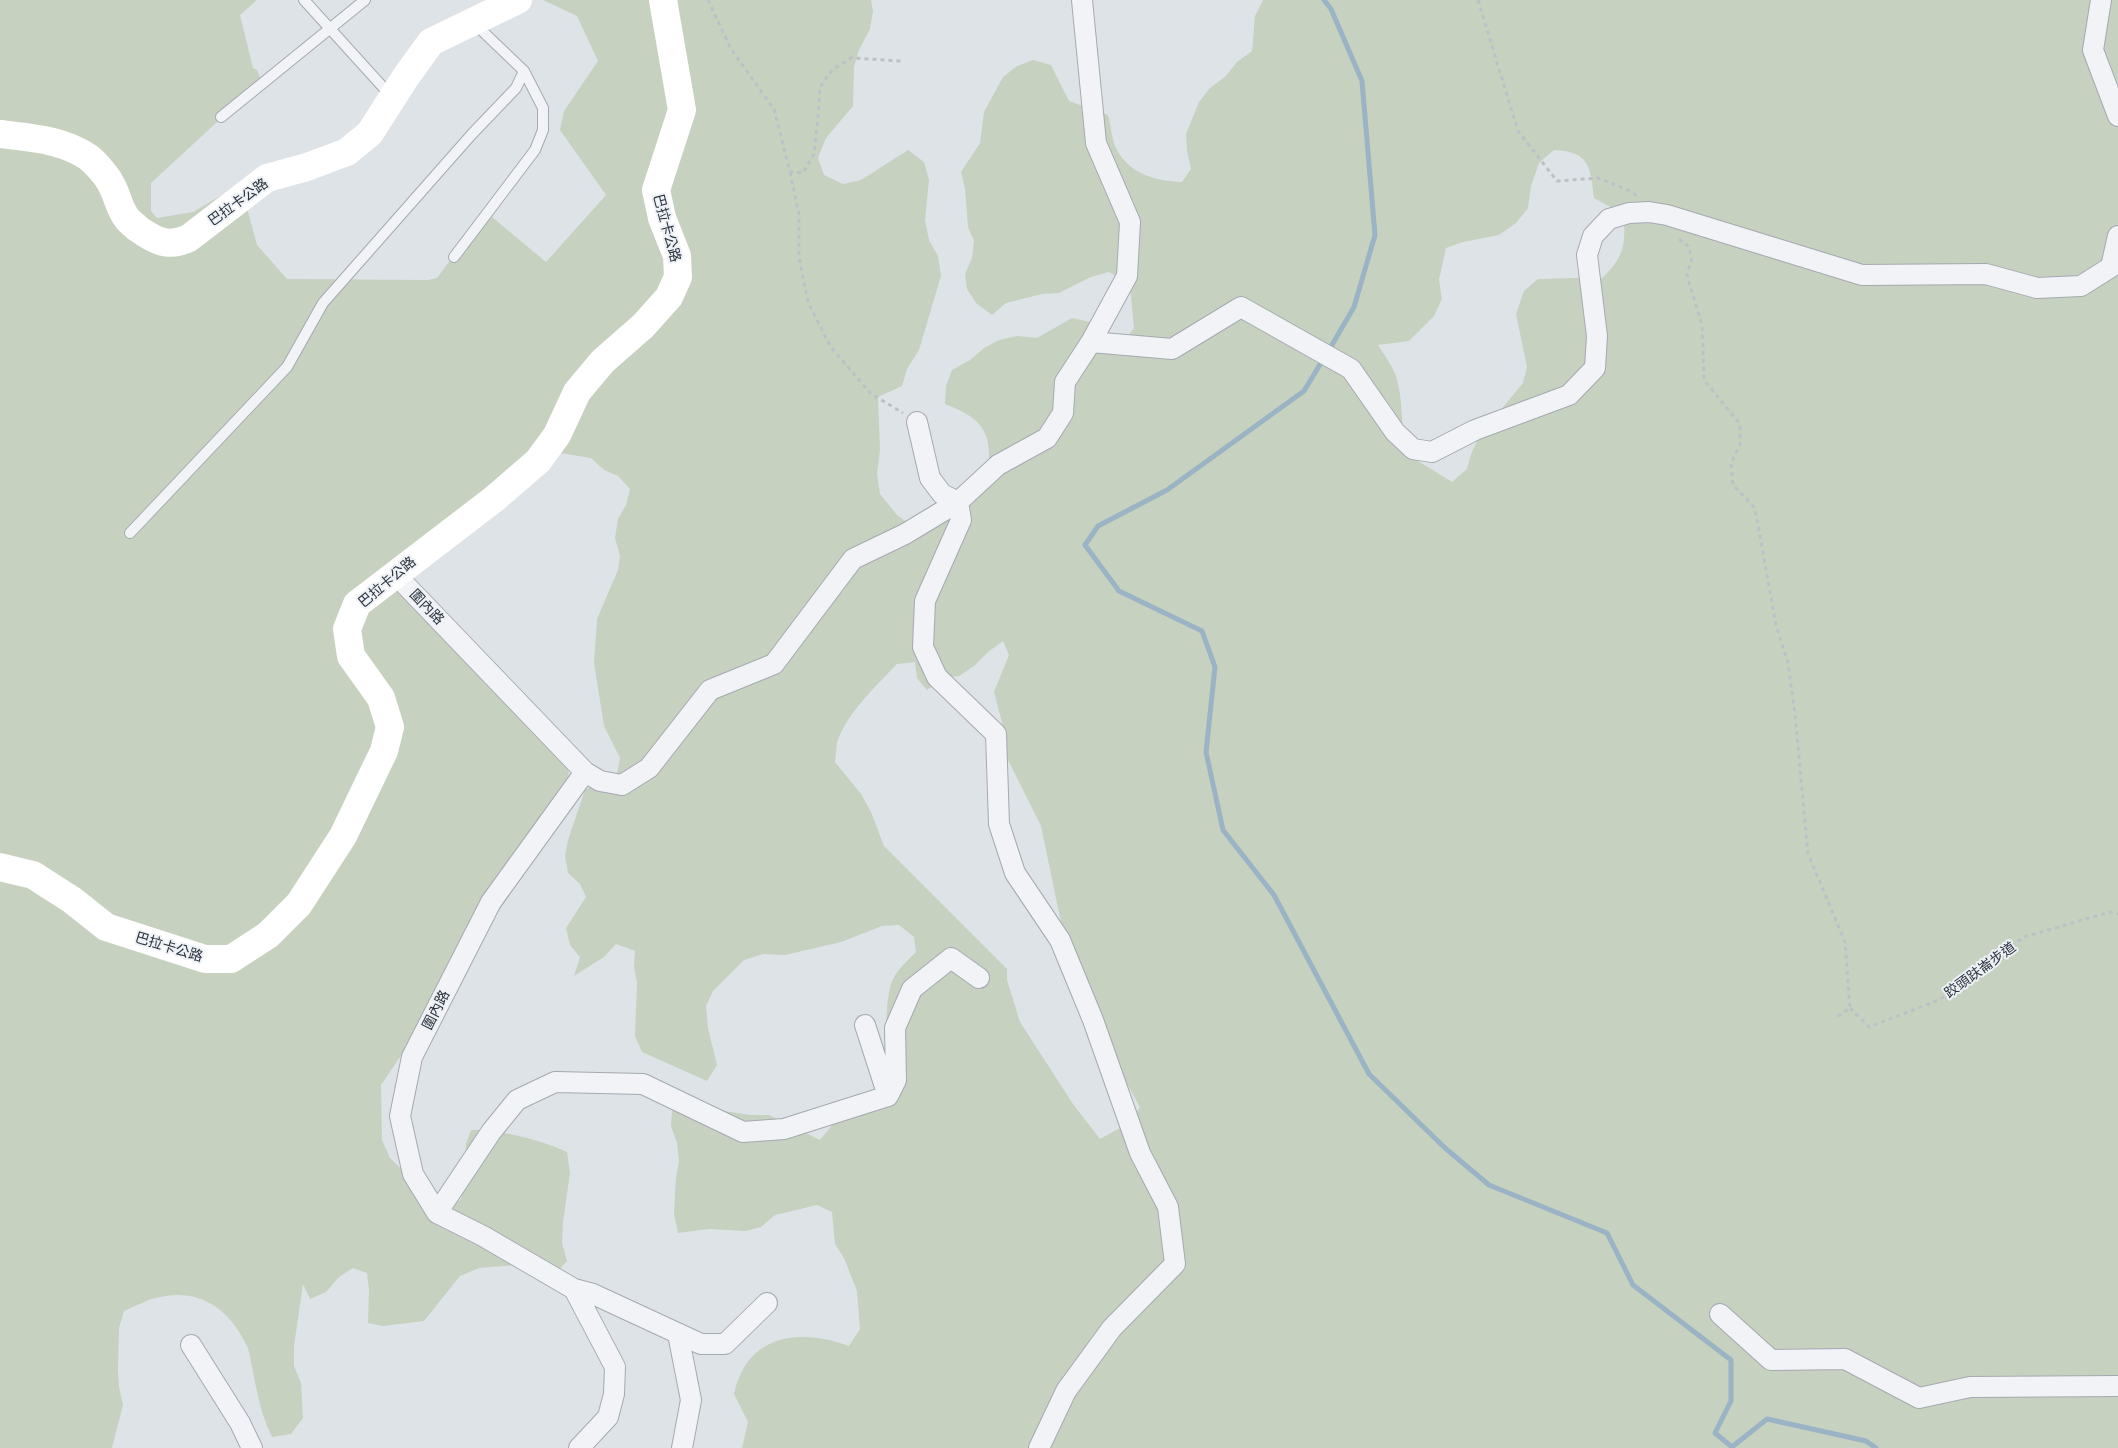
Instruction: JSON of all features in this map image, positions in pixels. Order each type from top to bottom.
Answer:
[{"type":"main road","name":"巴拉卡公路","points":[[0,134],[56,142],[76,150],[90,159],[112,185],[120,208],[128,220],[150,238],[162,242],[179,243],[190,238],[267,178],[307,167],[347,152],[370,133],[405,78],[431,42],[518,0]]},
{"type":"main road","name":"巴拉卡公路","points":[[0,867],[33,875],[72,900],[106,927],[205,959],[231,959],[268,935],[299,904],[338,844],[384,751],[390,727],[381,698],[351,656],[346,629],[357,604],[494,499],[538,461],[557,435],[577,392],[603,361],[643,326],[669,297],[678,277],[677,256],[662,218],[656,190],[682,110],[664,0]]},
{"type":"street","points":[[585,772],[600,781],[622,785],[649,768],[710,690],[774,664],[854,559],[905,534],[958,502],[998,465],[1047,438],[1063,413],[1065,382],[1091,342],[1128,276],[1130,222],[1096,143],[1082,0]]},
{"type":"street","points":[[2101,0],[2093,50],[2118,116]]},
{"type":"street","points":[[1091,342],[1172,348],[1241,307],[1351,369],[1395,432],[1413,449],[1432,452],[1475,430],[1568,395],[1595,368],[1597,336],[1587,255],[1592,236],[1609,218],[1629,213],[1649,212],[1676,218],[1862,275],[1986,274],[2037,288],[2081,286],[2111,267],[2118,236]]},
{"type":"street","points":[[917,422],[930,478],[942,494],[958,502]]},
{"type":"street","points":[[958,502],[961,520],[925,601],[923,647],[937,677],[996,734],[999,824],[1015,874],[1060,940],[1093,1020],[1140,1153],[1168,1207],[1175,1264],[1112,1328],[1066,1391],[1039,1448]]},
{"type":"street","name":"圍內路","points":[[395,574],[585,772],[491,902],[412,1057],[400,1116],[413,1174],[436,1213]]},
{"type":"street","points":[[768,1303],[725,1344],[701,1344],[594,1294],[574,1289],[483,1236],[436,1213],[491,1132],[517,1100],[555,1082],[643,1084],[743,1132],[784,1129],[888,1096],[896,1080],[895,1028],[912,989],[951,958],[979,978]]},
{"type":"street","points":[[865,1024],[888,1096]]},
{"type":"street","points":[[574,1289],[615,1367],[614,1394],[608,1417],[579,1448]]},
{"type":"street","points":[[1720,1314],[1771,1360],[1845,1360],[1918,1398],[1970,1387],[2118,1386]]},
{"type":"street","points":[[678,1334],[691,1400],[682,1448]]},
{"type":"street","points":[[191,1345],[240,1423],[252,1448]]},
{"type":"lane","points":[[304,0],[393,99]]},
{"type":"lane","points":[[221,117],[365,0]]},
{"type":"lane","points":[[454,257],[535,150],[543,130],[543,108],[524,71],[473,21]]},
{"type":"lane","points":[[130,533],[287,367],[323,303],[472,134],[516,88],[524,71]]},
{"type":"path","points":[[708,0],[731,50],[774,109],[799,215],[799,258],[808,302],[830,346],[870,393],[917,422]]},
{"type":"path","points":[[1478,0],[1518,131],[1557,181],[1598,178],[1633,192],[1649,212]]},
{"type":"path","points":[[790,172],[803,173],[814,154],[820,87],[832,70],[851,58],[902,62]]},
{"type":"path","points":[[1675,235],[1688,246],[1692,258],[1687,275],[1702,325],[1704,380],[1740,424],[1740,444],[1732,464],[1733,486],[1755,508],[1776,625],[1788,663],[1795,714],[1808,854],[1845,942],[1850,1008],[1835,1018]]},
{"type":"path","name":"跤頭趺崙步道","points":[[1850,1008],[1869,1026],[1939,1000],[2024,937],[2110,912],[2118,914]]},
{"type":"green space","points":[[0,0],[257,0],[240,15],[253,68],[257,70],[261,80],[151,183],[151,211],[157,218],[193,212],[234,188],[242,190],[257,245],[287,279],[428,280],[437,278],[486,212],[546,262],[606,195],[560,130],[564,111],[598,61],[577,16],[543,0],[871,0],[873,11],[870,29],[859,50],[854,67],[853,106],[826,138],[818,158],[824,175],[843,184],[861,180],[908,150],[924,162],[929,180],[925,220],[929,240],[938,256],[941,276],[919,350],[907,369],[902,386],[878,397],[880,450],[877,474],[880,494],[897,515],[911,525],[989,462],[987,440],[979,424],[965,413],[945,404],[946,386],[952,370],[999,340],[1017,336],[1037,338],[1072,318],[1090,322],[1106,334],[1123,342],[1134,328],[1131,295],[1125,281],[1109,272],[1091,277],[1059,293],[1042,294],[1006,303],[992,315],[976,303],[967,289],[965,274],[972,258],[974,241],[968,227],[965,189],[961,172],[980,143],[984,112],[1003,77],[1017,66],[1033,60],[1051,65],[1069,101],[1108,115],[1116,148],[1130,166],[1154,178],[1182,182],[1191,169],[1186,134],[1199,102],[1210,88],[1226,76],[1237,62],[1252,51],[1255,16],[1263,0],[2118,0],[2118,1448],[742,1448],[748,1422],[734,1394],[741,1374],[750,1359],[763,1348],[778,1341],[794,1337],[812,1337],[849,1346],[860,1329],[857,1291],[844,1258],[835,1244],[832,1212],[817,1205],[775,1215],[761,1227],[746,1231],[709,1229],[678,1233],[674,1214],[679,1161],[677,1143],[671,1126],[672,1111],[711,1109],[750,1115],[769,1115],[820,1140],[843,1112],[861,1102],[872,1090],[887,1080],[886,1028],[890,988],[893,979],[903,965],[916,952],[914,937],[899,925],[882,926],[841,942],[785,955],[763,954],[744,960],[713,991],[706,1006],[708,1028],[717,1065],[707,1081],[642,1052],[635,1036],[637,983],[634,967],[635,951],[616,944],[604,957],[574,976],[580,957],[570,945],[566,928],[586,897],[580,884],[568,873],[565,856],[568,840],[585,790],[617,774],[620,758],[604,726],[594,663],[597,619],[618,570],[620,556],[615,538],[618,519],[626,505],[630,489],[618,476],[604,470],[591,458],[534,449],[486,497],[379,574],[556,742],[567,760],[569,778],[550,810],[537,821],[527,837],[511,893],[381,1085],[382,1140],[390,1158],[445,1212],[461,1199],[465,1180],[466,1144],[471,1130],[494,1131],[520,1136],[567,1152],[570,1173],[562,1243],[567,1261],[555,1274],[517,1265],[479,1268],[460,1276],[424,1321],[383,1326],[368,1323],[369,1289],[367,1273],[353,1268],[339,1277],[326,1292],[310,1299],[303,1284],[294,1346],[294,1366],[301,1383],[303,1418],[291,1434],[272,1437],[260,1404],[248,1348],[234,1324],[217,1308],[197,1298],[173,1295],[151,1299],[124,1311],[119,1328],[118,1370],[123,1405],[112,1448],[0,1448]],"holes":[[[1554,150],[1566,151],[1581,158],[1589,169],[1594,198],[1623,214],[1624,243],[1622,251],[1614,265],[1600,280],[1580,278],[1538,279],[1524,291],[1516,314],[1527,367],[1523,383],[1480,435],[1471,454],[1467,469],[1452,482],[1407,454],[1396,376],[1378,345],[1409,341],[1434,316],[1442,299],[1439,280],[1446,248],[1463,242],[1499,235],[1516,223],[1528,208],[1531,186],[1539,163]],[[1003,641],[1009,655],[994,692],[1003,726],[998,740],[1041,826],[1079,1009],[1113,1060],[1140,1107],[1129,1123],[1100,1139],[1073,1104],[1020,1022],[1007,980],[1007,969],[884,846],[871,812],[861,794],[835,762],[837,743],[847,722],[862,701],[897,664],[915,662],[917,678],[927,690],[944,678],[959,676],[974,666]]]},
{"type":"waterway","points":[[1324,0],[1331,9],[1362,81],[1375,235],[1354,307],[1329,350]]},
{"type":"waterway","points":[[1324,358],[1304,391],[1167,490],[1098,526],[1085,545],[1119,591],[1202,631],[1215,667],[1206,752],[1223,830],[1274,895],[1369,1074],[1445,1148],[1489,1185],[1607,1233],[1633,1285],[1731,1360],[1731,1401],[1715,1433],[1732,1447],[1767,1419],[1866,1441],[1876,1448]]}]
